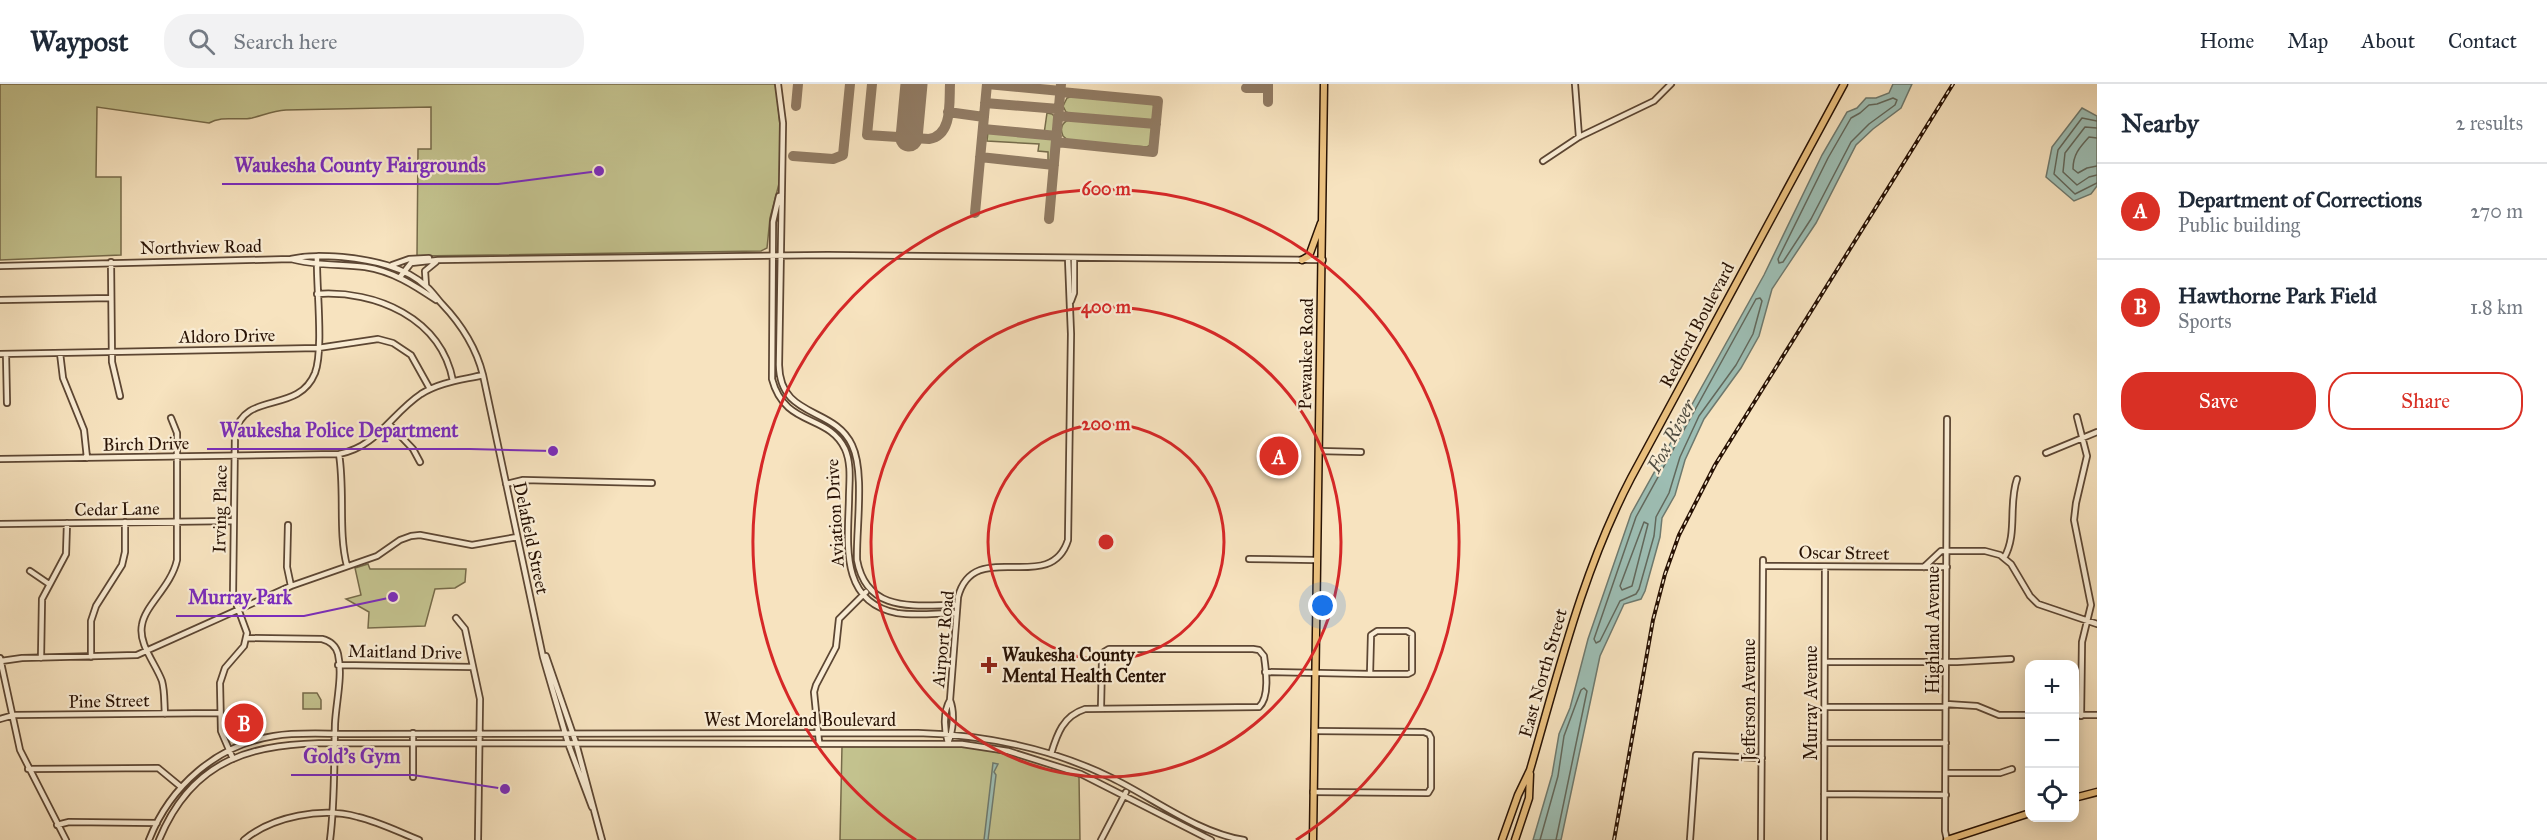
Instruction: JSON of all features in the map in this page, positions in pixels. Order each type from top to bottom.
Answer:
[{"type":"main road","name":"Pewaukee Road","points":[[1313,840],[1313,673],[1323,260],[1324,84]]},
{"type":"main road","name":"Redford Boulevard","points":[[1585,584],[1603,534],[1631,478],[1844,84]]},
{"type":"main road","points":[[1302,260],[1309,256],[1323,220]]},
{"type":"main road","name":"East North Street","points":[[1504,840],[1518,795],[1530,770],[1585,584]]},
{"type":"main road","name":"East North Street","points":[[1515,840],[1529,798],[1530,770]]},
{"type":"main road","points":[[2079,797],[2097,790]]},
{"type":"main road","points":[[1947,840],[2025,815]]},
{"type":"street","points":[[778,84],[783,123],[779,367],[785,390],[780,399]]},
{"type":"street","points":[[1575,84],[1579,137]]},
{"type":"street","points":[[1543,161],[1579,137],[1654,101],[1671,84]]},
{"type":"street","points":[[780,399],[771,371],[771,302],[773,217],[782,185]]},
{"type":"street","points":[[291,260],[317,257],[368,260],[396,265],[413,259],[772,256],[1323,260]]},
{"type":"street","name":"Irving Place","points":[[246,638],[246,629],[233,595],[235,433],[241,417],[256,407],[288,399],[302,391],[315,373],[318,348],[317,257]]},
{"type":"street","name":"Airport Road","points":[[948,743],[951,735],[953,708],[950,700],[956,613],[962,585],[976,571],[990,567],[1044,566],[1059,557],[1066,546],[1069,534],[1071,301],[1074,293],[1071,258]]},
{"type":"street","points":[[400,277],[406,263],[413,259]]},
{"type":"street","name":"Northview Road","points":[[0,266],[291,260],[368,268],[400,277]]},
{"type":"street","points":[[403,271],[412,263],[438,260]]},
{"type":"street","points":[[426,286],[425,271],[438,260]]},
{"type":"street","points":[[111,262],[112,352],[120,396]]},
{"type":"street","name":"Delafield Street","points":[[388,265],[403,271],[426,286],[441,303],[467,336],[483,375],[542,648],[563,713],[576,742],[582,762],[584,782]]},
{"type":"street","name":"Delafield Street","points":[[400,277],[441,303]]},
{"type":"street","points":[[317,294],[358,295],[380,300],[400,310],[415,321],[434,341],[447,363],[453,381]]},
{"type":"street","points":[[0,300],[111,298]]},
{"type":"street","points":[[771,302],[780,302]]},
{"type":"street","name":"Aldoro Drive","points":[[0,354],[318,348],[344,346],[367,340],[393,343],[411,356],[430,389]]},
{"type":"street","points":[[60,353],[63,378],[84,430],[87,458]]},
{"type":"street","points":[[6,354],[7,403]]},
{"type":"street","name":"Birch Drive","points":[[0,459],[339,454],[366,445],[410,403],[430,389],[453,381],[483,375]]},
{"type":"street","name":"Aviation Drive","points":[[785,390],[798,405],[830,420],[840,428],[853,446],[857,461],[858,488],[857,560],[861,574],[870,589]]},
{"type":"street","name":"Aviation Drive","points":[[780,399],[796,414],[825,427],[837,437],[845,449],[848,461],[850,569],[863,594]]},
{"type":"street","points":[[2077,417],[2087,459],[2074,520],[2091,600],[2081,652],[2081,716],[2097,715]]},
{"type":"street","points":[[165,714],[162,681],[142,637],[141,625],[145,615],[168,585],[178,555],[177,429],[171,418]]},
{"type":"street","name":"Highland Avenue","points":[[1947,419],[1947,840]]},
{"type":"street","points":[[825,427],[830,420]]},
{"type":"street","points":[[389,424],[413,449],[420,462]]},
{"type":"street","points":[[2046,453],[2097,432]]},
{"type":"street","points":[[1319,452],[1361,452]]},
{"type":"street","points":[[339,454],[344,498],[343,547],[347,566]]},
{"type":"street","points":[[2004,558],[2012,538],[2012,497],[2017,479]]},
{"type":"street","points":[[506,484],[523,480],[652,483]]},
{"type":"street","points":[[849,488],[858,488]]},
{"type":"street","points":[[849,512],[857,512]]},
{"type":"street","name":"Cedar Lane","points":[[0,524],[234,521]]},
{"type":"street","points":[[92,657],[92,621],[96,606],[122,565],[125,552],[124,522]]},
{"type":"street","points":[[41,658],[40,604],[48,584],[66,554],[67,523]]},
{"type":"street","points":[[288,525],[287,567],[291,586]]},
{"type":"street","points":[[66,840],[28,769],[18,745],[14,715],[0,659],[128,656],[148,650],[291,586],[377,556],[400,540],[411,536],[420,535],[472,545],[517,537]]},
{"type":"street","points":[[1924,567],[1938,553],[1947,550],[1988,551],[2004,558],[2014,568],[2030,596],[2038,604],[2097,624]]},
{"type":"street","points":[[1249,559],[1315,560]]},
{"type":"street","name":"Oscar Street","points":[[1763,563],[1826,567],[1947,567]]},
{"type":"street","name":"Jefferson Avenue","points":[[1761,840],[1763,563]]},
{"type":"street","name":"Murray Avenue","points":[[1824,840],[1826,567]]},
{"type":"street","points":[[30,571],[48,584]]},
{"type":"street","points":[[819,742],[814,692],[816,685],[836,647],[839,619],[863,594],[870,589],[890,602],[913,605],[957,605]]},
{"type":"street","points":[[863,594],[890,611],[956,613]]},
{"type":"street","points":[[913,605],[913,613]]},
{"type":"street","points":[[456,618],[464,625],[480,699],[478,840]]},
{"type":"street","points":[[1265,672],[1370,674],[1408,674],[1412,672],[1413,634],[1407,631],[1373,632],[1370,674]]},
{"type":"street","points":[[232,759],[221,731],[223,672],[241,650],[246,638]]},
{"type":"street","name":"Maitland Drive","points":[[246,638],[324,639],[337,650],[338,665],[473,667]]},
{"type":"street","points":[[1049,762],[1060,729],[1079,711],[1101,707],[1255,708],[1260,706],[1265,700],[1264,655],[1256,649],[1111,648],[1102,655],[1101,707]]},
{"type":"street","points":[[1825,662],[1947,662],[2011,659]]},
{"type":"street","points":[[330,840],[334,814],[338,665]]},
{"type":"street","name":"Airport Road","points":[[948,743],[945,734],[946,707],[950,700]]},
{"type":"street","points":[[1825,706],[1977,706],[1999,715],[2025,715]]},
{"type":"street","name":"Pine Street","points":[[0,719],[14,715],[220,713]]},
{"type":"street","name":"Delafield Street","points":[[563,713],[568,743],[575,765],[584,782],[602,840]]},
{"type":"street","points":[[1313,792],[1422,794],[1429,792],[1431,788],[1431,738],[1429,734],[1314,730]]},
{"type":"street","points":[[413,733],[413,777]]},
{"type":"street","name":"West Moreland Boulevard","points":[[149,840],[156,823],[181,787],[203,767],[229,751],[272,736],[413,733],[901,733],[982,738],[1051,754],[1099,772],[1207,829],[1244,840]]},
{"type":"street","points":[[680,733],[680,742]]},
{"type":"street","points":[[728,733],[728,742]]},
{"type":"street","points":[[769,733],[769,742]]},
{"type":"street","points":[[901,733],[901,742]]},
{"type":"street","points":[[352,734],[352,743]]},
{"type":"street","points":[[512,734],[512,742]]},
{"type":"street","points":[[540,734],[541,742]]},
{"type":"street","points":[[609,734],[609,742]]},
{"type":"street","points":[[631,734],[631,742]]},
{"type":"street","points":[[980,746],[982,738]]},
{"type":"street","name":"West Moreland Boulevard","points":[[159,840],[165,825],[188,793],[206,776],[232,759],[275,745],[413,742],[901,742],[980,746],[1049,762],[1125,794],[1211,840]]},
{"type":"street","points":[[1824,742],[1946,743]]},
{"type":"street","points":[[1690,840],[1696,755],[1762,758]]},
{"type":"street","points":[[575,765],[582,762]]},
{"type":"street","points":[[28,769],[158,768],[188,793]]},
{"type":"street","points":[[1946,772],[2000,773],[2012,769]]},
{"type":"street","points":[[1095,780],[1099,772]]},
{"type":"street","points":[[1101,840],[1128,787]]},
{"type":"street","points":[[1824,794],[1946,795]]},
{"type":"street","points":[[244,840],[261,828],[284,819],[308,814],[357,816],[419,840]]},
{"type":"street","points":[[57,825],[69,822],[165,825]]},
{"type":"shaded area","points":[[0,84],[776,84],[780,125],[780,180],[770,218],[767,248],[761,251],[417,256],[418,149],[431,149],[431,107],[286,110],[247,119],[219,119],[209,123],[97,107],[96,177],[121,177],[121,255],[0,260]]},
{"type":"shaded area","points":[[1073,96],[1152,103],[1155,108],[1154,119],[1150,121],[1071,114],[1066,112],[1063,106],[1067,98]]},
{"type":"shaded area","points":[[1047,113],[1056,118],[1054,134],[1044,134]]},
{"type":"shaded area","points":[[1072,119],[1150,126],[1153,131],[1152,144],[1147,147],[1069,141],[1063,136],[1062,127],[1066,121]]},
{"type":"shaded area","points":[[988,132],[1052,138],[1052,160],[1048,161],[1048,152],[1038,151],[1039,144],[987,141]]},
{"type":"shaded area","points":[[368,564],[370,569],[466,569],[465,582],[455,588],[435,589],[425,626],[368,628],[369,612],[346,599],[361,595],[355,568]]},
{"type":"shaded area","points":[[303,693],[317,693],[321,700],[321,709],[303,709]]},
{"type":"shaded area","points":[[246,712],[255,718],[257,730],[235,737],[232,735],[232,713]]},
{"type":"shaded area","points":[[929,745],[981,749],[1055,768],[1079,777],[1080,840],[840,840],[842,746]]},
{"type":"water","points":[[1893,84],[1912,84],[1901,108],[1856,145],[1816,223],[1772,289],[1759,336],[1741,368],[1704,419],[1685,460],[1675,495],[1662,518],[1660,537],[1645,591],[1641,599],[1624,604],[1600,656],[1561,840],[1533,840],[1552,775],[1559,734],[1570,708],[1588,639],[1631,514],[1764,275],[1822,155],[1847,112],[1857,108],[1866,98],[1876,98],[1889,93]]},
{"type":"water","points":[[2082,108],[2097,116],[2097,186],[2091,194],[2074,201],[2046,177],[2052,147]]},
{"type":"water","points":[[993,763],[998,764],[994,772],[996,775],[988,840],[984,840]]},
{"type":"taxiway","points":[[796,106],[798,84]]},
{"type":"taxiway","points":[[793,156],[833,159],[843,155],[850,84]]},
{"type":"taxiway","points":[[872,84],[867,135],[929,139],[937,136],[946,125],[950,84]]},
{"type":"taxiway","points":[[987,84],[1061,91]]},
{"type":"taxiway","points":[[975,213],[987,84]]},
{"type":"taxiway","points":[[1049,219],[1061,84]]},
{"type":"taxiway","points":[[1268,84],[1268,102]]},
{"type":"taxiway","points":[[1246,88],[1268,88]]},
{"type":"taxiway","points":[[1056,142],[1153,152],[1158,101],[1061,92]]},
{"type":"taxiway","points":[[985,103],[1059,109]]},
{"type":"taxiway","points":[[948,112],[984,117]]},
{"type":"taxiway","points":[[1059,116],[1156,124]]},
{"type":"taxiway","points":[[983,129],[1057,136]]},
{"type":"taxiway","points":[[980,157],[1054,165]]},
{"type":"runway","points":[[909,138],[914,84]]},
{"type":"railway","points":[[1614,840],[1653,620],[1665,574],[1679,535],[1715,465],[1953,84]]},
{"type":"place","name":"Waukesha County Fairgrounds","points":[[599,171]]},
{"type":"place","name":"Waukesha Police Department","points":[[553,451]]},
{"type":"place","name":"Department of Corrections","points":[[1279,456]]},
{"type":"place","name":"Murray Park","points":[[393,597]]},
{"type":"place","name":"Waukesha County Mental Health Center","points":[[989,665]]},
{"type":"place","name":"Hawthorne Park Field","points":[[244,723]]},
{"type":"place","name":"Gold's Gym","points":[[505,789]]},
{"type":"water label","name":"Fox River","points":[[1671,436]]}]
